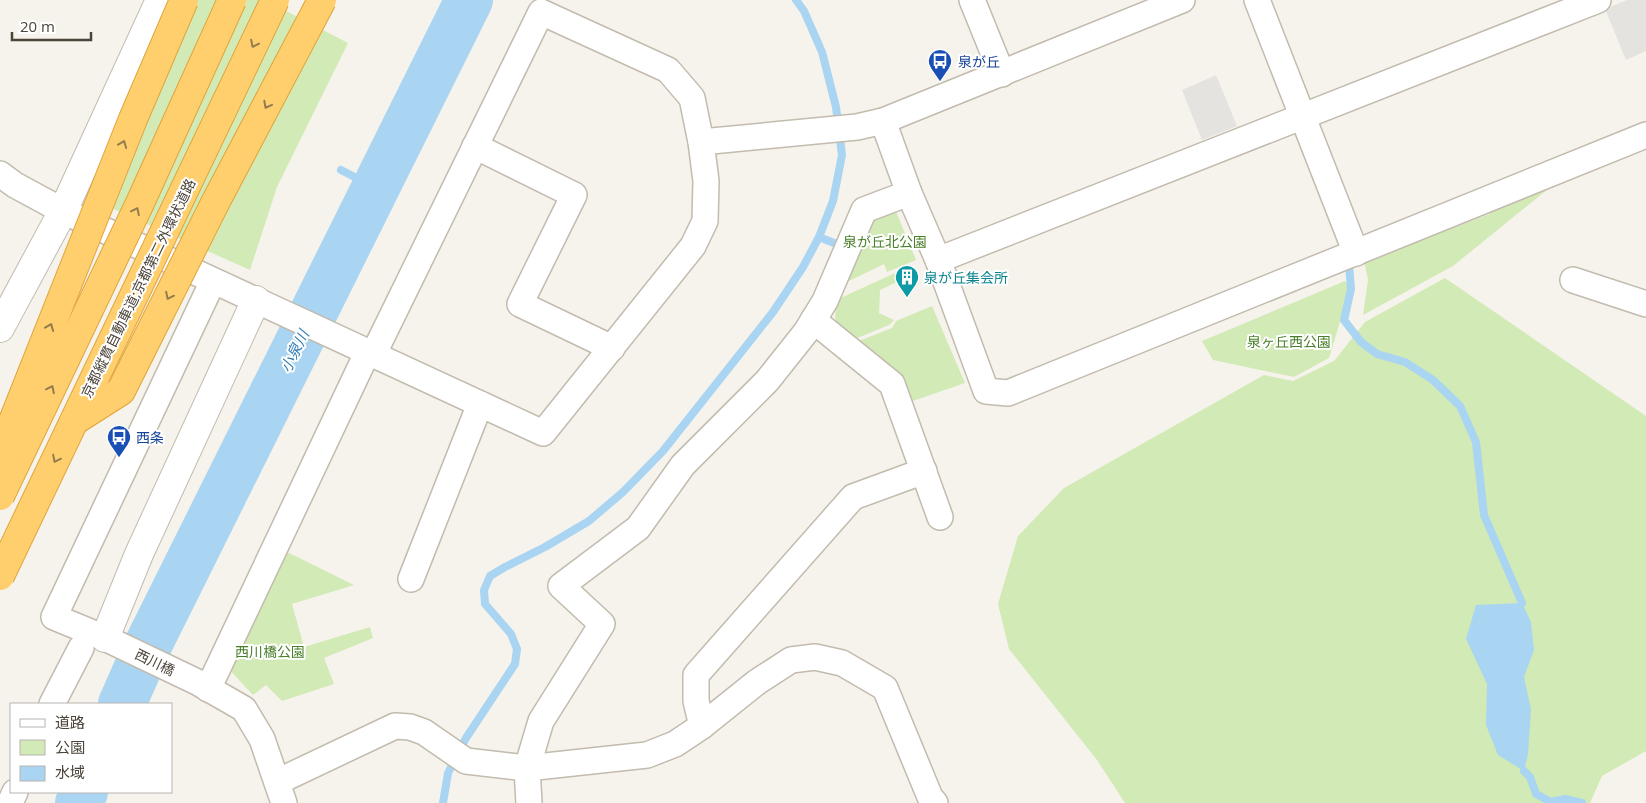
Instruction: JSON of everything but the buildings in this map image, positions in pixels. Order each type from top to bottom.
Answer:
[{"type":"highway","points":[[0,454],[129,128],[184,0]]},
{"type":"highway","points":[[0,496],[140,203],[232,0]]},
{"type":"highway","name":"京都縦貫自動車道;京都第二外環状道路","points":[[0,576],[275,0]]},
{"type":"highway","points":[[74,421],[121,391],[215,203],[322,0]]},
{"type":"street","points":[[0,328],[63,211],[160,0]]},
{"type":"street","points":[[972,0],[1002,74]]},
{"type":"street","points":[[701,142],[815,132],[857,127],[883,121],[1182,0]]},
{"type":"street","points":[[1256,0],[1356,252]]},
{"type":"street","points":[[938,260],[1598,0]]},
{"type":"street","points":[[0,174],[15,185],[63,211],[214,282],[366,350],[543,433],[693,246],[705,221],[706,181],[701,142],[692,98],[668,70],[541,12],[475,146],[366,350],[202,685]]},
{"type":"street","points":[[883,121],[909,193],[938,260],[986,391],[1008,394],[1356,252],[1564,170],[1646,135]]},
{"type":"street","points":[[475,146],[574,195],[520,304],[612,348]]},
{"type":"street","points":[[529,803],[527,768],[541,721],[602,624],[561,586],[638,528],[683,466],[767,381],[825,302],[864,210],[909,193]]},
{"type":"street","points":[[1573,280],[1646,304]]},
{"type":"street","name":"西川橋","points":[[214,282],[54,617],[100,643],[202,685],[244,709],[262,739],[281,792]]},
{"type":"street","points":[[53,703],[100,643],[139,554],[264,304]]},
{"type":"street","points":[[813,320],[892,384],[940,517]]},
{"type":"street","points":[[411,579],[480,404]]},
{"type":"street","points":[[702,726],[696,701],[696,675],[853,496],[924,471]]},
{"type":"street","points":[[281,792],[395,726],[410,727],[424,732],[456,754],[527,768],[647,755],[675,744],[702,726],[757,682],[791,660],[815,657],[842,663],[885,688],[930,797],[935,803]]},
{"type":"green space","points":[[181,0],[265,0],[348,43],[277,187],[250,270],[109,207],[86,164]]},
{"type":"green space","points":[[1553,185],[1453,266],[1363,315],[1368,280],[1364,261],[1490,214],[1488,211]]},
{"type":"green space","name":"泉が丘北公園","points":[[895,209],[916,260],[887,272],[884,264],[845,283],[874,217]]},
{"type":"green space","points":[[906,268],[910,276],[880,290],[879,313],[894,320],[889,325],[855,339],[835,322],[836,300]]},
{"type":"green space","points":[[1445,278],[1646,416],[1646,751],[1602,776],[1590,803],[1125,803],[1097,760],[1009,649],[998,604],[1018,536],[1064,488],[1264,375],[1293,381],[1334,361],[1365,322]]},
{"type":"green space","name":"泉ヶ丘西公園","points":[[1345,281],[1350,289],[1329,358],[1294,377],[1213,360],[1202,341]]},
{"type":"green space","points":[[932,306],[965,383],[910,402],[856,342],[892,328],[896,321]]},
{"type":"green space","name":"西川橋公園","points":[[281,549],[354,585],[292,604],[304,647],[370,627],[373,638],[324,658],[334,684],[282,701],[266,685],[253,695],[226,666]]},
{"type":"shaded area","points":[[1627,0],[1646,0],[1646,51],[1626,60],[1605,9]]},
{"type":"shaded area","points":[[1216,75],[1237,126],[1202,140],[1182,90]]},
{"type":"water","points":[[1522,603],[1531,622],[1534,650],[1524,677],[1531,709],[1528,754],[1524,771],[1498,755],[1486,725],[1487,684],[1466,639],[1476,605]]},
{"type":"waterway","name":"小泉川","points":[[122,703],[148,645],[469,0]]},
{"type":"waterway","points":[[443,803],[448,773],[466,738],[515,664],[517,649],[511,634],[485,604],[484,590],[490,576],[589,521],[623,492],[663,451],[773,312],[803,267],[819,237],[833,201],[842,155],[836,107],[822,52],[804,11],[796,0]]},
{"type":"waterway","points":[[341,170],[376,188]]},
{"type":"waterway","points":[[819,237],[834,243]]},
{"type":"waterway","points":[[1349,265],[1351,289],[1344,320],[1361,342],[1377,354],[1405,362],[1433,380],[1460,406],[1476,442],[1484,515],[1522,603]]},
{"type":"waterway","points":[[1524,771],[1530,777],[1536,794],[1551,802],[1565,799],[1582,803]]},
{"type":"waterway","name":"小泉川","points":[[79,803],[84,793]]},
{"type":"place","name":"泉が丘","points":[[940,82]]},
{"type":"place","name":"泉が丘集会所","points":[[907,298]]},
{"type":"place","name":"西条","points":[[119,458]]}]
